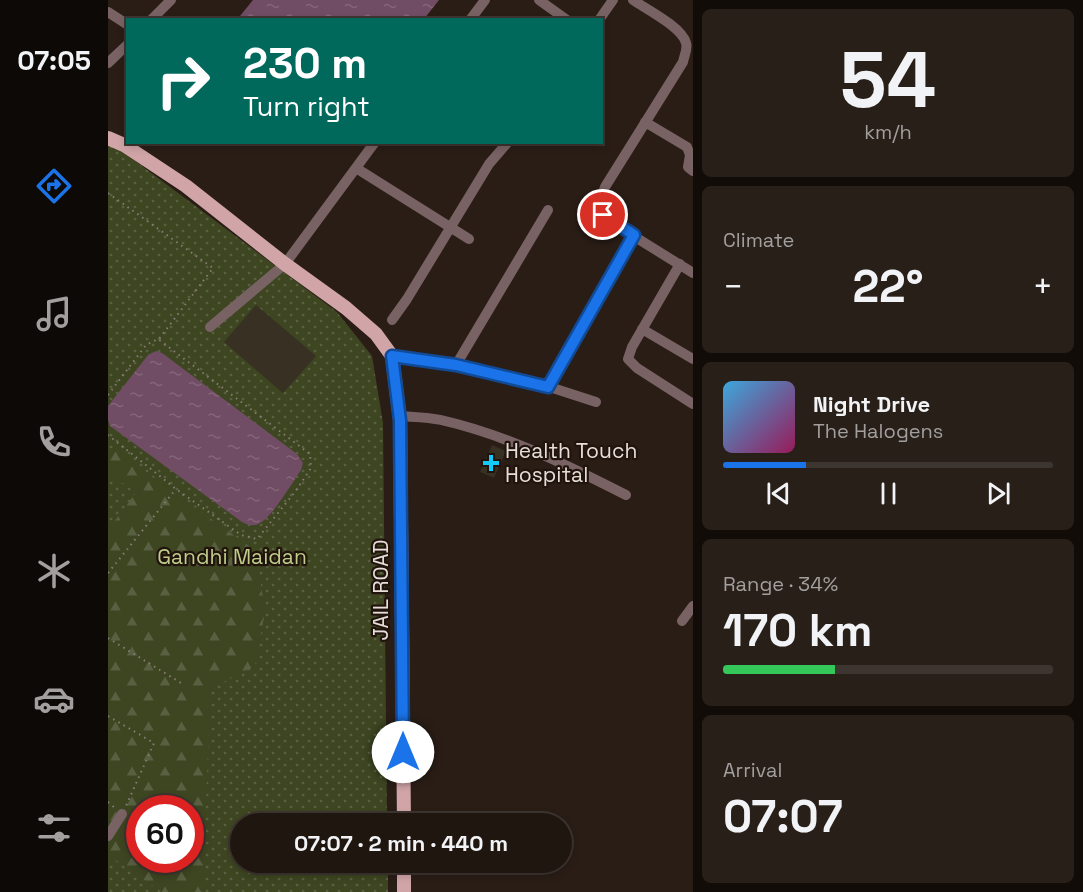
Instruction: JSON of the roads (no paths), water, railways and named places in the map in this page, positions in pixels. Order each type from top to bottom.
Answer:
[{"type":"main road","points":[[108,138],[124,145],[186,186],[285,264],[346,308],[376,334],[392,356]]},
{"type":"main road","name":"JAIL ROAD","points":[[392,356],[400,416],[404,813]]},
{"type":"main road","points":[[404,873],[404,892]]},
{"type":"street","points":[[153,18],[171,0]]},
{"type":"street","points":[[472,18],[485,0]]},
{"type":"street","points":[[539,0],[564,18]]},
{"type":"street","points":[[600,18],[613,0]]},
{"type":"street","points":[[633,0],[680,33],[686,43],[683,62],[605,187],[600,198],[600,207],[603,215],[693,273]]},
{"type":"street","points":[[108,12],[126,24]]},
{"type":"street","points":[[108,63],[126,46]]},
{"type":"street","points":[[683,62],[693,68]]},
{"type":"street","points":[[645,122],[687,147],[690,155],[688,166],[693,171]]},
{"type":"street","points":[[210,327],[285,264],[374,144]]},
{"type":"street","points":[[392,320],[489,164],[506,144]]},
{"type":"street","points":[[356,168],[469,239]]},
{"type":"street","points":[[456,365],[548,210]]},
{"type":"street","points":[[548,387],[634,235]]},
{"type":"street","points":[[680,264],[632,347],[628,359],[637,368],[693,404]]},
{"type":"street","points":[[642,329],[693,359]]},
{"type":"street","points":[[392,356],[456,365],[548,387],[596,402]]},
{"type":"street","points":[[400,416],[440,419],[519,443],[627,495]]},
{"type":"street","points":[[682,621],[693,606]]},
{"type":"street","points":[[108,836],[122,814]]},
{"type":"water","points":[[253,0],[439,0],[425,18],[243,18],[240,16]]},
{"type":"water","points":[[156,351],[162,353],[297,454],[303,463],[282,499],[265,520],[255,525],[242,522],[110,426],[108,406],[148,355]]},
{"type":"place","name":"Health Touch Hospital","points":[[491,463]]},
{"type":"park label","name":"Gandhi Maidan","points":[[232,557]]}]
